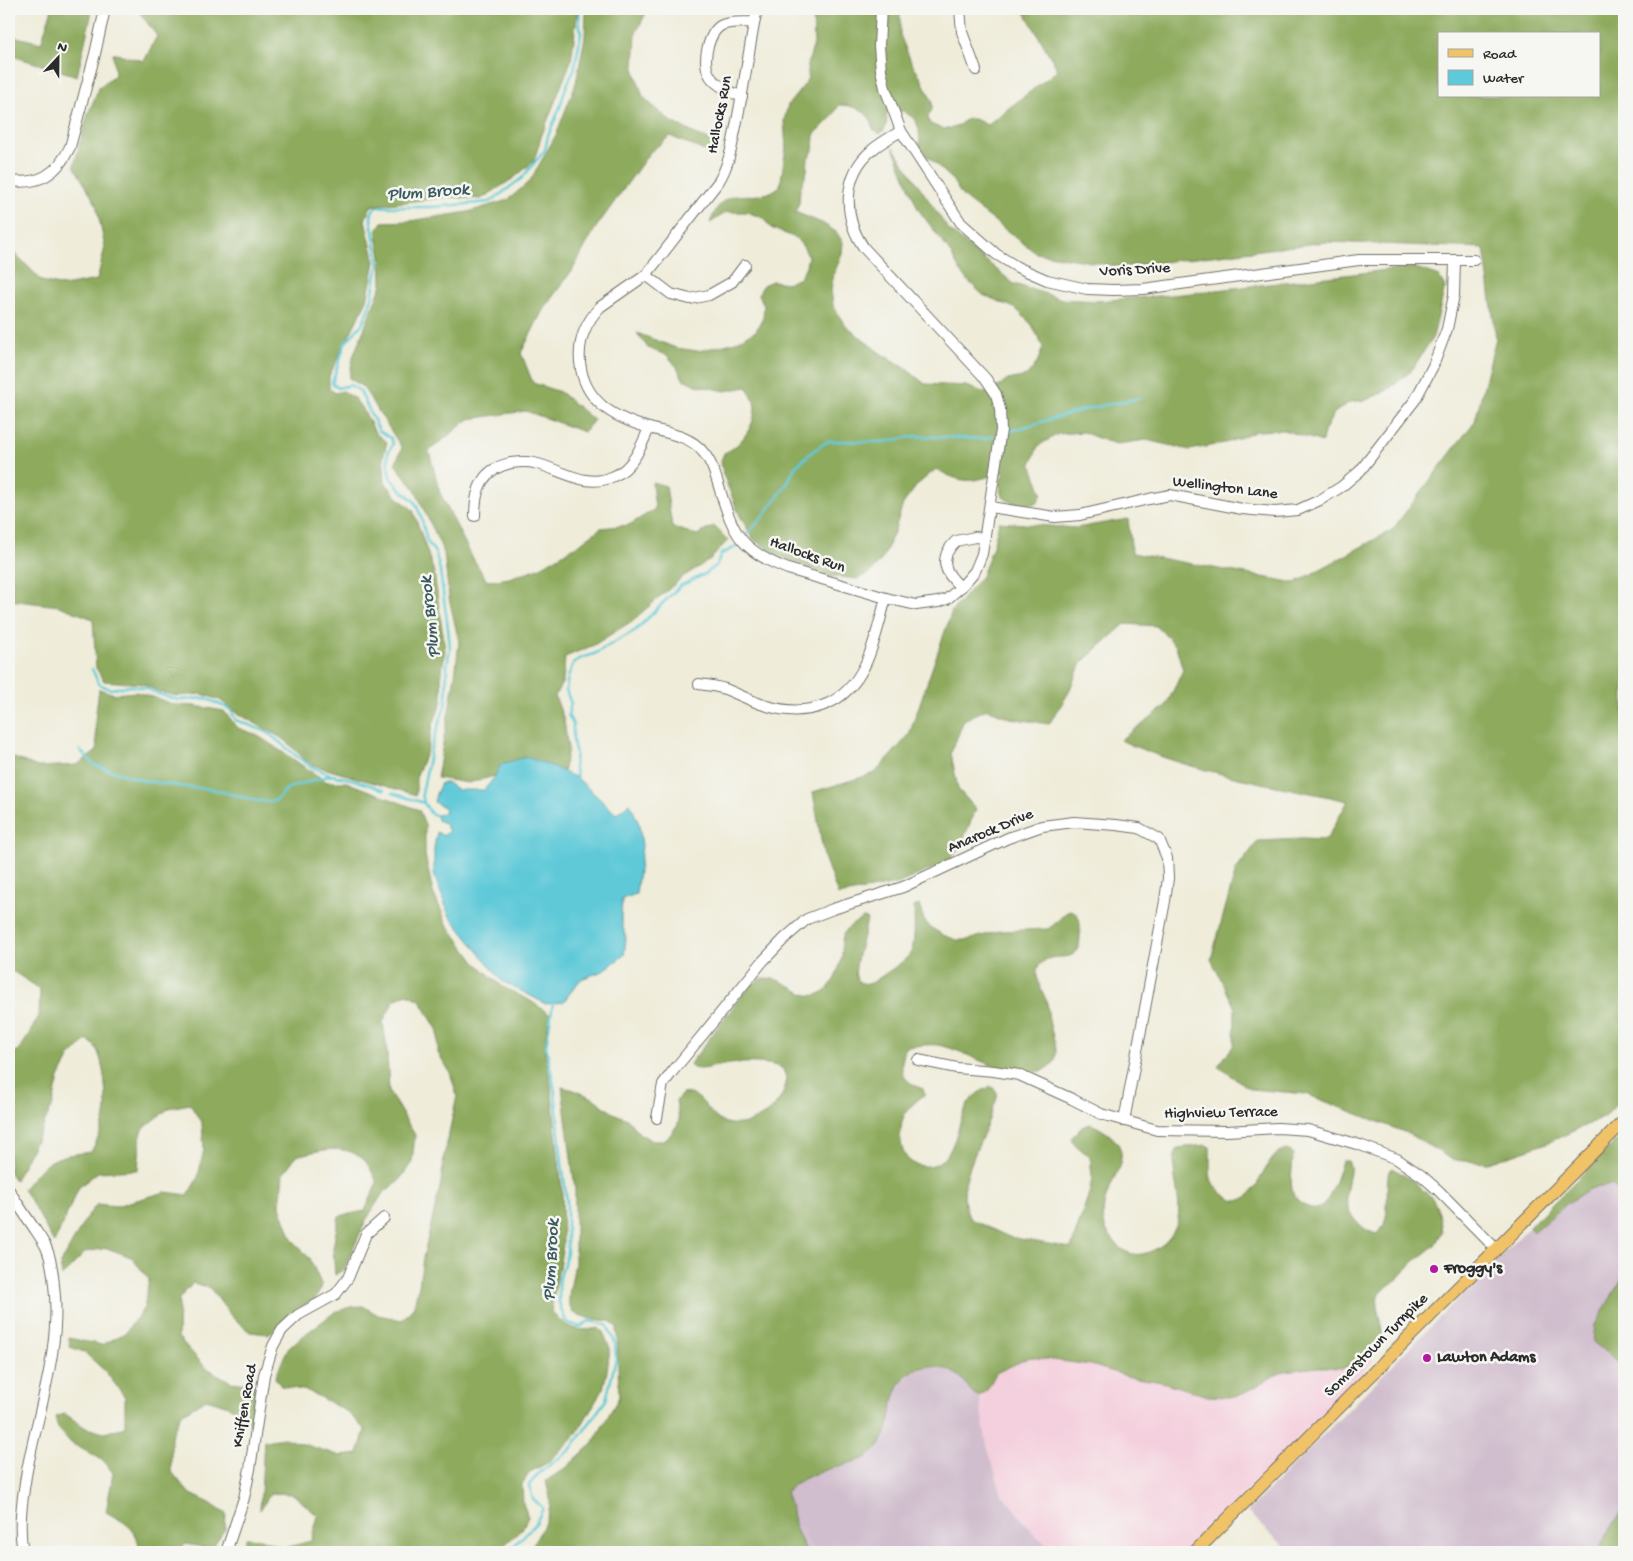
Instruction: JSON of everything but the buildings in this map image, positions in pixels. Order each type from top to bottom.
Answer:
[{"type":"main road","name":"Somerstown Turnpike","points":[[1195,1552],[1624,1121]]},
{"type":"street","points":[[9,180],[21,182],[36,181],[56,169],[64,159],[70,147],[105,9]]},
{"type":"street","name":"Hallocks Run","points":[[757,9],[730,157],[724,172],[646,275],[600,307],[595,313],[580,343],[581,369],[585,383],[596,400],[615,416],[649,428],[668,432],[702,450],[717,480],[725,506],[738,535],[750,549],[788,569],[916,605],[929,604],[946,599],[961,587],[975,571],[985,538],[1001,430],[1000,409],[996,394],[986,378],[864,248],[854,232],[849,214],[848,197],[857,166],[871,151],[901,131]]},
{"type":"street","name":"Voris Drive","points":[[881,9],[879,46],[881,70],[885,88],[901,131],[961,223],[996,254],[1017,267],[1047,280],[1069,286],[1114,290],[1144,289],[1358,260],[1474,260]]},
{"type":"street","points":[[960,9],[962,32],[976,70]]},
{"type":"street","points":[[742,97],[723,89],[714,81],[707,70],[706,59],[714,32],[720,26],[730,23],[754,22]]},
{"type":"street","name":"Wellington Lane","points":[[990,507],[1054,517],[1080,515],[1149,498],[1170,495],[1242,509],[1275,512],[1298,510],[1320,500],[1341,487],[1360,471],[1415,400],[1433,366],[1447,329],[1454,294],[1455,260]]},
{"type":"street","points":[[646,275],[671,294],[690,299],[709,295],[732,282],[745,265]]},
{"type":"street","points":[[475,516],[476,499],[481,482],[486,475],[502,465],[516,462],[534,463],[572,477],[591,481],[608,479],[620,473],[629,464],[637,454],[649,428]]},
{"type":"street","points":[[961,587],[947,572],[945,567],[947,553],[956,541],[976,537],[985,538]]},
{"type":"street","points":[[699,684],[719,687],[758,704],[785,710],[817,708],[830,703],[851,688],[865,666],[886,598]]},
{"type":"street","name":"Anarock Drive","points":[[657,1118],[663,1084],[762,961],[785,938],[807,920],[833,909],[903,887],[1008,838],[1042,826],[1074,822],[1139,828],[1159,839],[1167,858],[1168,878],[1165,901],[1124,1121]]},
{"type":"street","name":"Highview Terrace","points":[[918,1060],[957,1068],[994,1071],[1019,1076],[1101,1114],[1157,1130],[1188,1132],[1278,1128],[1308,1130],[1360,1145],[1397,1159],[1422,1176],[1496,1249]]},
{"type":"street","points":[[9,1190],[47,1248],[53,1273],[57,1306],[48,1374],[30,1454],[23,1496],[21,1516],[23,1552]]},
{"type":"street","name":"Kniffen Road","points":[[226,1552],[244,1498],[264,1375],[273,1346],[282,1330],[298,1315],[336,1294],[348,1278],[366,1234],[384,1218]]},
{"type":"shaded area","points":[[1611,1185],[1624,1193],[1624,1270],[1621,1280],[1595,1325],[1593,1341],[1624,1367],[1624,1506],[1597,1552],[1291,1552],[1247,1512],[1529,1227],[1535,1232],[1566,1204],[1589,1188]]},
{"type":"shaded area","points":[[1366,1352],[1373,1361],[1187,1552],[1059,1552],[1036,1536],[1002,1494],[987,1446],[979,1396],[987,1390],[996,1374],[1030,1357],[1091,1365],[1130,1377],[1162,1382],[1208,1396],[1229,1397],[1243,1394],[1285,1371],[1347,1367]]},
{"type":"shaded area","points":[[925,1367],[943,1369],[957,1374],[971,1392],[979,1396],[987,1446],[1002,1494],[1036,1536],[1059,1552],[806,1552],[795,1527],[786,1492],[792,1485],[804,1478],[863,1459],[871,1454],[885,1435],[893,1401],[901,1382],[911,1372]]},
{"type":"green space","points":[[52,9],[91,9],[77,76],[9,55],[9,31],[17,37],[41,43]]},
{"type":"green space","points":[[137,9],[578,9],[571,61],[541,137],[534,161],[514,178],[481,199],[449,197],[371,206],[365,220],[375,262],[367,300],[329,376],[329,388],[335,393],[343,391],[355,399],[376,434],[387,442],[383,457],[385,482],[397,497],[413,510],[434,572],[445,650],[441,677],[442,701],[432,727],[427,751],[416,777],[416,795],[309,764],[285,740],[237,713],[220,700],[202,694],[177,696],[159,692],[143,684],[104,681],[96,668],[93,619],[59,606],[9,600],[9,247],[42,281],[63,286],[97,280],[105,247],[96,204],[74,166],[87,117],[99,87],[115,75],[113,53],[144,61],[157,36]]},
{"type":"green space","points":[[588,9],[650,9],[636,33],[634,68],[643,97],[669,120],[701,137],[717,143],[709,153],[670,136],[650,152],[595,229],[573,269],[543,310],[521,353],[533,383],[560,392],[594,420],[584,432],[526,411],[469,419],[429,451],[440,493],[471,555],[487,581],[509,578],[539,568],[578,545],[601,528],[629,525],[655,509],[652,482],[666,486],[672,527],[697,535],[714,526],[728,540],[710,560],[684,576],[632,621],[594,645],[565,657],[563,681],[555,696],[564,720],[568,749],[563,773],[499,775],[468,783],[437,778],[459,642],[449,598],[444,553],[414,488],[395,464],[402,448],[363,387],[349,378],[353,357],[382,284],[381,257],[376,231],[382,222],[410,221],[468,212],[508,200],[530,181],[556,135],[576,83],[585,37],[586,12]]},
{"type":"green space","points":[[813,9],[900,9],[900,35],[912,64],[932,101],[932,110],[928,116],[929,123],[947,129],[970,119],[978,120],[987,125],[1058,70],[1023,9],[1624,9],[1624,1097],[1604,1117],[1547,1143],[1488,1163],[1453,1160],[1407,1133],[1306,1094],[1250,1089],[1218,1066],[1234,1045],[1235,1008],[1211,959],[1236,870],[1258,841],[1326,840],[1348,801],[1203,769],[1175,761],[1120,740],[1166,706],[1183,670],[1176,646],[1156,626],[1125,624],[1081,663],[1068,694],[1049,724],[1010,718],[987,709],[964,720],[951,753],[958,789],[976,809],[960,847],[948,862],[897,884],[838,895],[824,857],[813,792],[875,773],[909,735],[952,611],[982,576],[999,522],[1076,528],[1128,519],[1132,553],[1295,583],[1392,530],[1475,421],[1496,338],[1484,248],[1326,242],[1122,267],[1036,253],[963,197],[951,178],[920,147],[919,129],[915,119],[903,111],[886,112],[886,127],[880,134],[873,129],[870,119],[862,111],[851,106],[839,105],[831,118],[814,135],[813,151],[808,158],[807,171],[800,189],[799,203],[795,212],[822,223],[836,232],[843,242],[842,253],[834,274],[831,289],[833,305],[844,324],[880,353],[904,367],[925,384],[966,386],[986,393],[1008,380],[1027,376],[1037,363],[1043,347],[1032,325],[1015,308],[983,295],[963,276],[950,252],[918,209],[893,147],[948,229],[1014,284],[1062,299],[1097,301],[1183,294],[1413,267],[1439,276],[1445,287],[1433,337],[1411,371],[1388,390],[1366,400],[1350,402],[1334,413],[1324,432],[1322,442],[1283,430],[1257,431],[1229,442],[1190,450],[1146,440],[1117,444],[1083,432],[1058,434],[1038,446],[1031,464],[1042,493],[1037,503],[1017,504],[1001,495],[1000,483],[1004,472],[985,478],[963,480],[936,469],[918,484],[903,504],[883,558],[871,572],[857,579],[830,576],[779,556],[754,540],[739,514],[723,474],[721,461],[724,453],[737,445],[742,439],[754,417],[754,402],[747,387],[725,391],[696,385],[683,379],[677,367],[667,355],[648,348],[637,333],[676,348],[698,351],[733,343],[756,331],[763,318],[764,306],[759,294],[763,285],[772,281],[788,283],[800,278],[806,266],[808,256],[796,238],[771,228],[763,218],[747,212],[727,212],[710,223],[717,209],[724,201],[732,197],[760,195],[780,186],[786,148],[784,121],[788,105],[805,84],[808,77],[807,66],[814,44]]},
{"type":"green space","points":[[99,689],[114,694],[136,692],[175,705],[224,711],[238,728],[257,735],[327,782],[346,782],[419,810],[425,824],[425,855],[433,892],[447,924],[475,962],[503,987],[529,1000],[551,1015],[547,1029],[545,1053],[551,1085],[562,1191],[563,1245],[551,1312],[572,1328],[583,1330],[599,1328],[603,1332],[610,1348],[603,1389],[577,1433],[549,1462],[530,1472],[522,1484],[523,1503],[528,1517],[522,1529],[497,1552],[241,1552],[246,1538],[260,1539],[284,1548],[311,1541],[318,1516],[293,1494],[271,1493],[260,1510],[264,1441],[284,1438],[341,1456],[358,1454],[365,1430],[346,1411],[308,1391],[281,1386],[275,1378],[287,1350],[335,1312],[350,1307],[363,1306],[378,1315],[402,1320],[413,1308],[441,1183],[444,1156],[457,1096],[450,1072],[438,1053],[438,1031],[420,1000],[407,994],[394,1000],[383,1022],[387,1051],[389,1092],[415,1135],[412,1162],[398,1182],[383,1193],[366,1220],[344,1269],[335,1275],[333,1248],[339,1216],[365,1211],[377,1182],[366,1162],[354,1153],[338,1149],[321,1150],[296,1156],[283,1174],[280,1206],[292,1239],[310,1259],[322,1286],[315,1300],[298,1308],[283,1324],[268,1334],[250,1332],[232,1317],[210,1288],[193,1283],[179,1299],[178,1337],[205,1367],[231,1382],[257,1385],[250,1427],[243,1416],[232,1408],[206,1399],[181,1414],[171,1436],[171,1471],[189,1493],[210,1503],[226,1514],[225,1529],[210,1550],[184,1544],[179,1552],[143,1552],[139,1549],[133,1530],[124,1522],[106,1512],[113,1473],[104,1461],[71,1443],[58,1428],[55,1417],[65,1414],[86,1428],[104,1433],[125,1427],[125,1397],[105,1371],[84,1352],[70,1347],[69,1338],[102,1345],[125,1333],[144,1308],[149,1279],[131,1257],[107,1248],[86,1252],[62,1276],[60,1265],[85,1220],[97,1204],[116,1206],[165,1192],[188,1195],[198,1177],[204,1149],[202,1124],[190,1104],[169,1108],[141,1131],[138,1170],[98,1172],[79,1187],[54,1243],[23,1189],[38,1171],[52,1161],[68,1155],[91,1152],[100,1134],[106,1109],[104,1078],[97,1049],[86,1040],[69,1058],[59,1078],[52,1107],[15,1180],[9,1172],[9,1057],[21,1048],[39,1016],[40,989],[14,972],[9,971],[9,756],[38,767],[77,765],[97,751],[95,720]]},
{"type":"green space","points":[[919,905],[924,920],[930,927],[943,935],[957,940],[967,940],[1000,931],[1048,929],[1070,910],[1077,914],[1080,922],[1077,951],[1073,955],[1050,958],[1044,961],[1037,970],[1038,982],[1047,1003],[1049,1022],[1056,1048],[1054,1062],[1050,1067],[1037,1072],[1014,1071],[1000,1068],[943,1046],[906,1047],[902,1062],[903,1074],[915,1086],[923,1089],[925,1094],[908,1110],[902,1122],[901,1144],[903,1151],[911,1162],[929,1166],[944,1159],[951,1149],[963,1114],[969,1103],[978,1093],[991,1087],[997,1092],[997,1098],[970,1166],[964,1189],[964,1200],[972,1220],[1009,1237],[1071,1248],[1090,1190],[1092,1176],[1090,1157],[1072,1142],[1072,1137],[1082,1127],[1091,1124],[1110,1135],[1119,1146],[1121,1157],[1104,1208],[1104,1223],[1108,1233],[1118,1246],[1124,1251],[1135,1254],[1146,1253],[1161,1246],[1170,1237],[1176,1226],[1179,1215],[1179,1203],[1174,1168],[1178,1148],[1206,1145],[1210,1147],[1210,1172],[1213,1184],[1224,1195],[1234,1201],[1249,1195],[1269,1163],[1281,1151],[1287,1150],[1293,1154],[1291,1180],[1294,1195],[1301,1203],[1316,1209],[1321,1207],[1328,1199],[1342,1161],[1348,1161],[1350,1171],[1346,1196],[1349,1211],[1363,1228],[1377,1234],[1382,1229],[1387,1214],[1388,1178],[1389,1171],[1393,1168],[1414,1182],[1433,1199],[1439,1213],[1442,1232],[1435,1245],[1412,1263],[1399,1278],[1378,1296],[1377,1306],[1383,1335],[1347,1367],[1318,1367],[1285,1371],[1243,1394],[1229,1397],[1208,1396],[1162,1382],[1130,1377],[1091,1365],[1030,1357],[996,1373],[987,1390],[979,1396],[972,1392],[960,1376],[955,1373],[940,1368],[924,1367],[912,1371],[899,1386],[888,1427],[880,1444],[873,1452],[863,1459],[810,1476],[792,1486],[786,1492],[795,1527],[806,1552],[528,1552],[543,1527],[550,1507],[546,1481],[567,1467],[593,1443],[619,1397],[617,1327],[610,1321],[591,1319],[573,1313],[569,1304],[575,1263],[575,1189],[562,1087],[593,1098],[613,1113],[627,1119],[640,1134],[653,1141],[667,1139],[678,1124],[676,1101],[682,1094],[694,1095],[711,1113],[721,1121],[730,1124],[748,1123],[757,1119],[773,1108],[783,1093],[786,1080],[782,1068],[769,1064],[745,1063],[697,1069],[693,1068],[690,1064],[749,986],[760,980],[771,978],[779,980],[808,995],[816,995],[823,992],[833,981],[838,970],[842,955],[843,935],[851,926],[863,918],[867,919],[858,957],[856,977],[860,982],[872,983],[910,954],[914,938],[914,907]]},
{"type":"green space","points":[[1624,1133],[1624,1193],[1611,1185],[1589,1189],[1566,1204],[1534,1232],[1529,1227]]},
{"type":"green space","points":[[1624,1270],[1624,1367],[1593,1342],[1595,1325],[1621,1280]]},
{"type":"green space","points":[[1624,1506],[1624,1552],[1597,1552]]},
{"type":"water","points":[[526,757],[577,778],[616,814],[630,803],[639,824],[642,846],[636,894],[622,899],[621,920],[626,938],[624,955],[603,971],[581,979],[563,1002],[546,1004],[502,981],[449,915],[434,875],[434,848],[437,832],[443,836],[449,831],[444,823],[437,820],[436,815],[443,814],[445,808],[434,802],[441,783],[448,783],[458,790],[484,790],[494,778],[501,764]]},
{"type":"waterway","name":"Plum Brook","points":[[436,815],[431,814],[424,803],[422,794],[431,748],[446,703],[447,666],[450,648],[436,554],[427,541],[421,516],[415,502],[390,477],[388,453],[393,444],[391,438],[379,431],[360,391],[350,385],[338,388],[332,383],[345,343],[363,323],[372,298],[379,266],[371,220],[373,210],[380,206],[432,207],[490,202],[522,178],[545,150],[548,136],[574,70],[581,34],[580,9]]},
{"type":"waterway","points":[[1007,432],[1082,410],[1140,398]]},
{"type":"waterway","points":[[746,535],[762,518],[787,484],[795,467],[828,441],[883,442],[916,436],[984,439],[994,436]]},
{"type":"waterway","points":[[577,778],[574,765],[576,754],[573,742],[573,724],[568,715],[571,704],[566,690],[573,664],[636,630],[680,586],[705,574],[717,565],[721,554],[737,545]]},
{"type":"waterway","points":[[92,669],[99,684],[110,689],[131,686],[146,688],[178,700],[205,698],[230,709],[236,720],[267,732],[312,767],[329,774]]},
{"type":"waterway","points":[[80,750],[94,765],[145,781],[212,789],[257,801],[275,801],[288,788],[331,775],[355,780],[384,790]]},
{"type":"waterway","points":[[392,793],[424,803]]},
{"type":"waterway","name":"Plum Brook","points":[[508,1552],[536,1523],[543,1508],[533,1499],[529,1485],[539,1473],[570,1450],[606,1400],[616,1359],[615,1342],[607,1325],[589,1321],[580,1327],[566,1322],[559,1303],[559,1281],[567,1253],[567,1203],[555,1092],[546,1046],[553,1003]]},
{"type":"place","name":"Froggy's","points":[[1434,1269]]},
{"type":"place","name":"Lawton Adams","points":[[1427,1358]]}]
